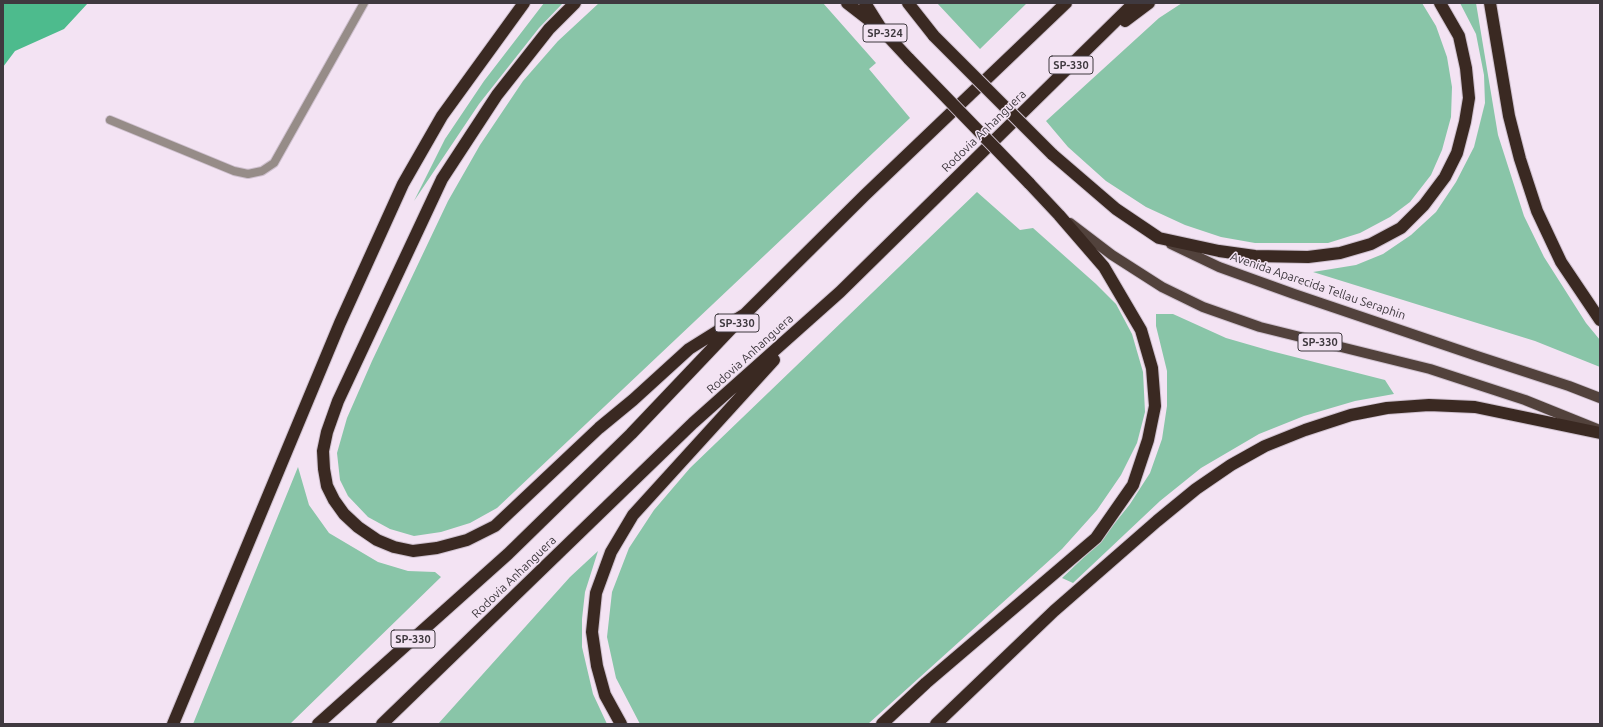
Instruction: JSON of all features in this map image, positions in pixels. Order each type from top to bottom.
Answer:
[{"type":"highway","points":[[173,724],[340,323],[403,184],[442,116],[524,3]]},
{"type":"highway","points":[[575,3],[549,29],[497,95],[442,179],[338,400],[327,432],[323,451],[324,469],[327,486],[334,500],[344,514],[358,527],[377,540],[394,547],[412,551],[437,548],[467,540],[495,526],[599,428],[633,400],[689,349],[745,314]]},
{"type":"highway","points":[[847,3],[882,30]]},
{"type":"highway","name":"SP-324","points":[[865,3],[882,30],[1029,183]]},
{"type":"highway","name":"Avenida Aparecida Tellau Seraphin","points":[[908,3],[934,36],[1052,154],[1116,209],[1159,238]]},
{"type":"highway","points":[[1045,23],[1062,3]]},
{"type":"highway","name":"Rodovia Anhanguera","points":[[318,724],[508,554],[631,434],[745,314],[865,195],[1066,3]]},
{"type":"highway","name":"Rodovia Anhanguera","points":[[382,724],[693,423],[840,292],[1134,3]]},
{"type":"highway","points":[[1093,43],[1149,3]]},
{"type":"highway","points":[[1159,238],[1219,251],[1255,256],[1308,257],[1340,252],[1371,244],[1400,228],[1424,205],[1445,176],[1457,153],[1466,122],[1469,98],[1466,68],[1458,36],[1440,3]]},
{"type":"highway","points":[[1490,3],[1509,116],[1520,159],[1537,211],[1561,262],[1600,320]]},
{"type":"highway","name":"SP-330","points":[[1029,183],[1059,214]]},
{"type":"highway","points":[[882,724],[926,683],[1096,538],[1133,485],[1148,440],[1155,406],[1152,368],[1141,330],[1122,296],[1104,267],[1059,214]]},
{"type":"highway","points":[[621,724],[605,695],[597,666],[592,632],[596,593],[611,552],[633,515],[766,368],[840,292]]},
{"type":"highway","points":[[936,724],[1054,611],[1157,521],[1196,489],[1230,465],[1265,446],[1305,430],[1351,416],[1387,408],[1429,405],[1475,407],[1600,433]]},
{"type":"main road","name":"SP-330","points":[[1059,214],[1112,255],[1162,287],[1203,307],[1260,327],[1437,372],[1525,400],[1600,430]]},
{"type":"main road","name":"Avenida Aparecida Tellau Seraphin","points":[[1159,238],[1219,267],[1477,356],[1569,386],[1600,398]]},
{"type":"lane","points":[[110,120],[234,171],[248,174],[262,172],[274,163],[364,3]]},
{"type":"green space","points":[[3,3],[88,3],[64,29],[15,51],[3,67]]},
{"type":"green space","points":[[544,3],[563,3],[539,28],[479,104],[414,201],[445,139],[484,81]]},
{"type":"green space","points":[[599,3],[823,3],[876,63],[869,69],[910,118],[497,508],[470,523],[441,532],[414,536],[390,529],[368,517],[348,496],[340,480],[337,453],[347,418],[372,361],[448,201],[480,145],[523,81],[558,41]]},
{"type":"green space","points":[[937,3],[1027,3],[980,49]]},
{"type":"green space","points":[[1182,3],[1422,3],[1436,26],[1447,57],[1452,87],[1451,117],[1442,150],[1431,175],[1410,202],[1390,217],[1360,233],[1328,243],[1255,243],[1221,237],[1185,225],[1146,207],[1106,181],[1068,147],[1046,121],[1159,18]]},
{"type":"green space","points":[[1460,3],[1476,3],[1498,135],[1524,216],[1544,257],[1586,323],[1600,340],[1600,367],[1535,341],[1313,272],[1356,265],[1383,254],[1411,235],[1436,212],[1456,182],[1474,147],[1485,103],[1484,75],[1476,34]]},
{"type":"green space","points":[[977,192],[1020,230],[1033,228],[1096,284],[1116,304],[1132,334],[1143,372],[1145,412],[1137,443],[1121,475],[1097,510],[1062,549],[868,724],[640,724],[616,678],[607,637],[612,592],[629,548],[654,510],[690,468]]},
{"type":"green space","points":[[1156,314],[1173,314],[1226,338],[1385,380],[1394,394],[1355,401],[1304,416],[1259,434],[1201,468],[1160,501],[1073,583],[1062,578],[1099,543],[1130,504],[1150,473],[1162,439],[1167,406],[1167,371],[1156,326]]},
{"type":"green space","points":[[298,467],[309,505],[329,533],[378,562],[408,571],[435,572],[441,577],[290,724],[193,724]]},
{"type":"green space","points":[[598,551],[585,592],[582,619],[582,647],[593,694],[607,724],[438,724],[570,577]]}]
